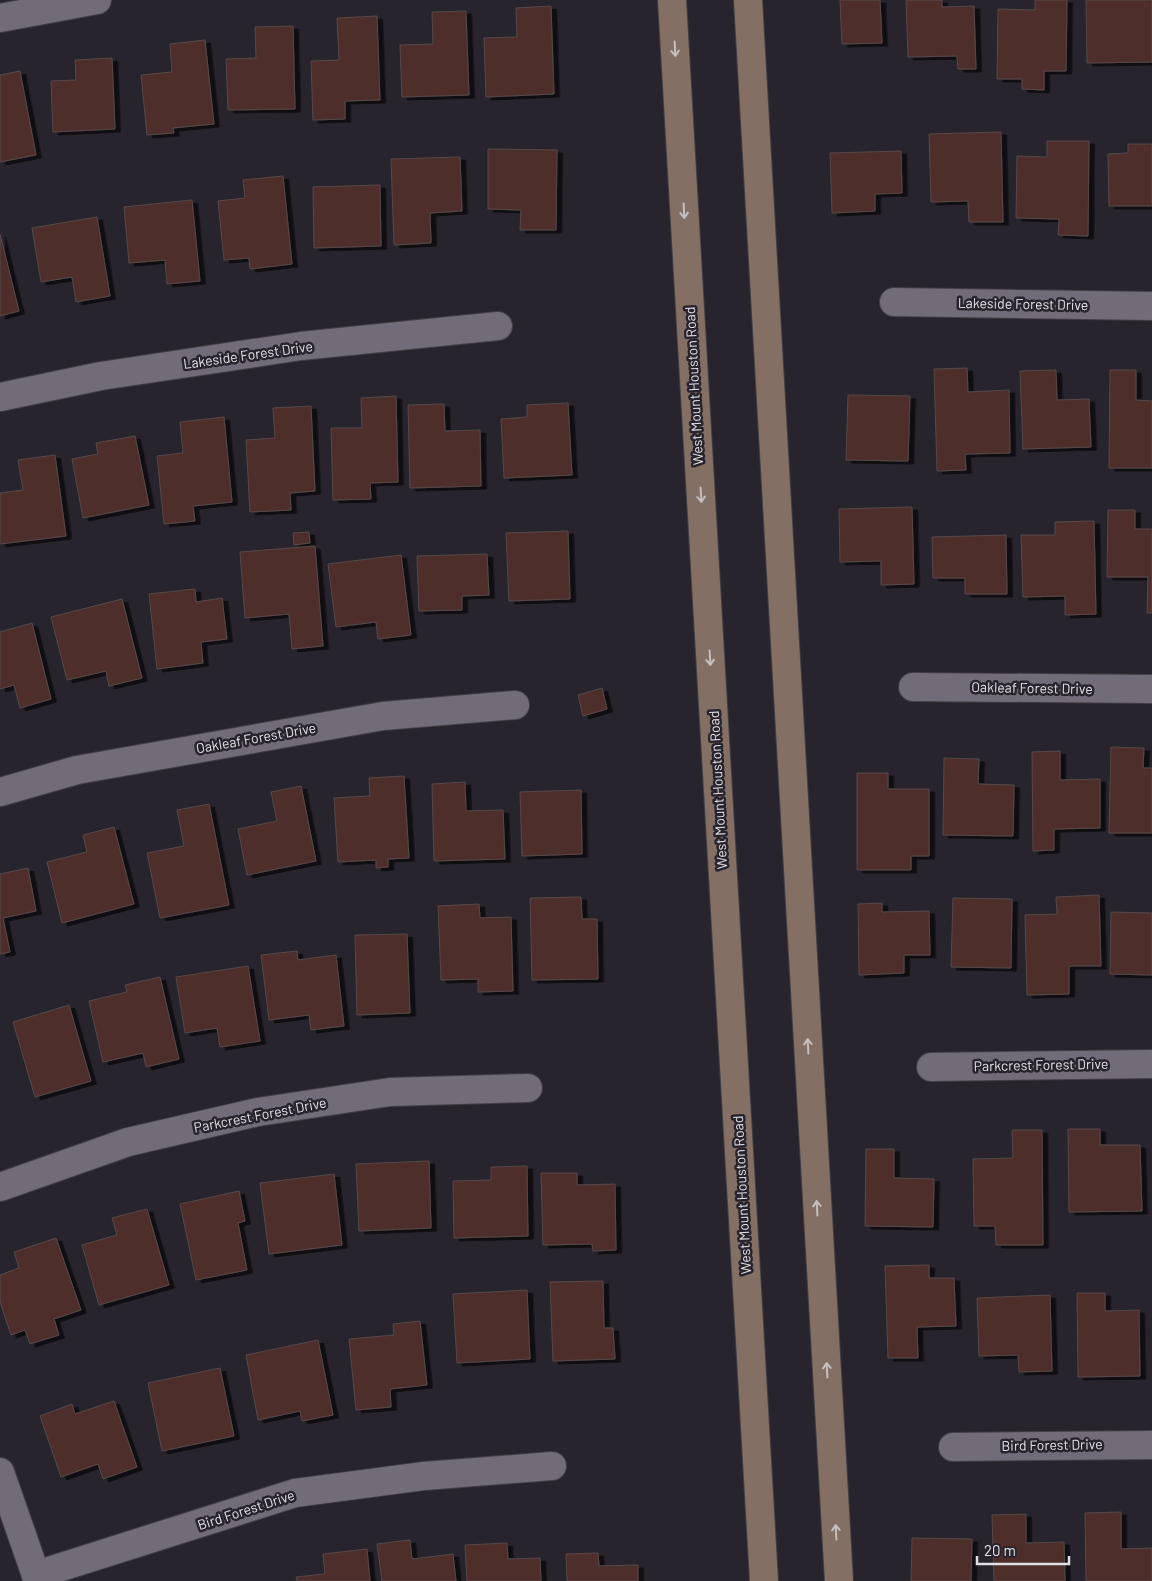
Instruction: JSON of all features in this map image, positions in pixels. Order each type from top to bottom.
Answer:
[{"type":"main road","name":"West Mount Houston Road","points":[[672,0],[764,1581]]},
{"type":"main road","points":[[748,0],[839,1581]]},
{"type":"street","points":[[0,18],[98,0]]},
{"type":"street","name":"Lakeside Forest Drive","points":[[894,302],[1152,306]]},
{"type":"street","name":"Lakeside Forest Drive","points":[[0,397],[101,376],[301,346],[498,326]]},
{"type":"street","name":"Oakleaf Forest Drive","points":[[913,687],[1152,690]]},
{"type":"street","name":"Oakleaf Forest Drive","points":[[0,792],[77,770],[383,716],[515,705]]},
{"type":"street","name":"Parkcrest Forest Drive","points":[[931,1067],[1152,1064]]},
{"type":"street","name":"Parkcrest Forest Drive","points":[[0,1187],[128,1142],[258,1112],[390,1092],[528,1088]]},
{"type":"street","name":"Bird Forest Drive","points":[[952,1447],[1152,1445]]},
{"type":"street","name":"Bird Forest Drive","points":[[37,1578],[295,1493],[424,1476],[552,1466]]},
{"type":"street","points":[[0,1472],[37,1578]]},
{"type":"building","points":[[840,0],[880,0],[882,43],[842,44]]},
{"type":"building","points":[[906,0],[942,0],[942,7],[974,6],[976,69],[958,69],[957,56],[908,57]]},
{"type":"building","points":[[1035,0],[1067,0],[1066,71],[1044,71],[1044,90],[1022,89],[1022,79],[997,79],[998,9],[1035,10]]},
{"type":"building","points":[[1086,0],[1152,0],[1152,62],[1087,63]]},
{"type":"building","points":[[551,6],[554,94],[486,97],[484,38],[517,37],[516,8]]},
{"type":"building","points":[[466,11],[469,95],[402,97],[400,45],[433,44],[432,12]]},
{"type":"building","points":[[377,16],[380,100],[345,101],[345,119],[313,120],[311,61],[339,60],[337,18]]},
{"type":"building","points":[[293,26],[295,109],[228,110],[226,59],[256,58],[255,27]]},
{"type":"building","points":[[205,40],[214,124],[173,128],[174,133],[147,135],[141,75],[172,72],[170,44]]},
{"type":"building","points":[[112,58],[115,129],[53,132],[51,81],[76,80],[75,60]]},
{"type":"building","points":[[20,71],[36,155],[0,162],[0,75]]},
{"type":"building","points":[[1001,132],[1003,222],[969,222],[968,201],[931,202],[929,134]]},
{"type":"building","points":[[1047,141],[1089,141],[1088,236],[1058,235],[1059,219],[1016,218],[1017,156],[1047,157]]},
{"type":"building","points":[[1128,144],[1152,144],[1152,206],[1109,206],[1108,154],[1128,153]]},
{"type":"building","points":[[488,149],[557,150],[556,230],[520,230],[521,210],[488,209]]},
{"type":"building","points":[[901,151],[902,193],[875,194],[875,211],[832,213],[830,153]]},
{"type":"building","points":[[460,157],[462,211],[430,213],[431,243],[394,245],[391,159]]},
{"type":"building","points":[[283,176],[292,264],[250,269],[249,258],[224,260],[218,201],[245,198],[243,180]]},
{"type":"building","points":[[380,185],[381,246],[314,248],[313,187]]},
{"type":"building","points":[[192,200],[200,281],[167,284],[165,260],[129,263],[124,207]]},
{"type":"building","points":[[97,217],[110,296],[76,302],[72,277],[41,282],[32,228]]},
{"type":"building","points":[[0,234],[19,311],[0,316]]},
{"type":"building","points":[[967,368],[968,392],[1009,390],[1010,453],[965,454],[966,470],[937,471],[934,369]]},
{"type":"building","points":[[1056,370],[1057,400],[1089,399],[1091,447],[1023,449],[1020,371]]},
{"type":"building","points":[[1110,370],[1136,370],[1136,400],[1152,401],[1152,468],[1109,468]]},
{"type":"building","points":[[848,395],[910,396],[908,461],[846,460]]},
{"type":"building","points":[[396,396],[398,482],[370,483],[371,499],[333,500],[331,428],[362,428],[361,398]]},
{"type":"building","points":[[568,403],[572,475],[504,478],[501,419],[527,417],[527,405]]},
{"type":"building","points":[[444,404],[445,431],[480,430],[481,486],[410,488],[408,405]]},
{"type":"building","points":[[311,406],[315,491],[290,493],[291,510],[250,512],[246,440],[275,438],[273,408]]},
{"type":"building","points":[[224,417],[232,502],[193,506],[195,521],[164,524],[157,456],[183,453],[180,422]]},
{"type":"building","points":[[135,436],[149,505],[83,518],[72,459],[98,454],[96,443]]},
{"type":"building","points":[[55,455],[66,536],[0,544],[0,493],[23,490],[18,460]]},
{"type":"building","points":[[912,507],[914,584],[881,585],[881,561],[840,562],[839,509]]},
{"type":"building","points":[[1108,510],[1135,510],[1135,529],[1152,529],[1152,613],[1147,613],[1148,577],[1107,577]]},
{"type":"building","points":[[1094,521],[1096,614],[1065,615],[1065,596],[1023,597],[1021,535],[1055,535],[1055,522]]},
{"type":"building","points":[[568,531],[570,599],[509,601],[506,533]]},
{"type":"building","points":[[309,532],[310,543],[294,545],[293,533]]},
{"type":"building","points":[[1006,535],[1007,594],[965,594],[965,578],[933,578],[932,537]]},
{"type":"building","points":[[315,546],[323,646],[292,649],[289,614],[245,618],[240,552]]},
{"type":"building","points":[[487,554],[489,595],[462,596],[462,610],[419,611],[417,556]]},
{"type":"building","points":[[401,555],[411,635],[378,639],[376,622],[336,627],[328,564]]},
{"type":"building","points":[[195,589],[196,602],[222,598],[227,639],[201,642],[203,663],[157,669],[149,594]]},
{"type":"building","points":[[122,599],[142,678],[109,686],[106,671],[67,680],[51,617]]},
{"type":"building","points":[[32,623],[51,699],[20,708],[14,685],[0,689],[0,632]]},
{"type":"building","points":[[602,688],[607,709],[583,716],[578,695]]},
{"type":"building","points":[[1111,747],[1144,748],[1143,768],[1152,768],[1152,833],[1109,833]]},
{"type":"building","points":[[1060,751],[1060,780],[1100,779],[1100,828],[1054,829],[1054,850],[1033,851],[1032,752]]},
{"type":"building","points":[[944,758],[979,759],[978,784],[1014,785],[1013,836],[943,835]]},
{"type":"building","points":[[857,773],[888,773],[888,789],[929,789],[929,856],[911,856],[911,870],[857,870]]},
{"type":"building","points":[[404,776],[409,858],[388,859],[388,867],[376,868],[376,860],[338,862],[334,798],[370,796],[369,778]]},
{"type":"building","points":[[465,782],[466,811],[503,810],[505,859],[434,861],[432,784]]},
{"type":"building","points":[[301,786],[316,861],[247,875],[238,829],[277,821],[271,792]]},
{"type":"building","points":[[581,790],[582,854],[522,856],[520,792]]},
{"type":"building","points":[[209,804],[229,905],[160,918],[147,853],[184,846],[177,810]]},
{"type":"building","points":[[114,827],[134,904],[62,923],[47,862],[87,852],[83,835]]},
{"type":"building","points":[[28,868],[36,911],[3,918],[10,952],[0,954],[0,874]]},
{"type":"building","points":[[1099,895],[1101,966],[1069,966],[1069,994],[1027,995],[1025,915],[1057,914],[1056,897]]},
{"type":"building","points":[[581,897],[582,919],[597,919],[598,979],[532,980],[530,898]]},
{"type":"building","points":[[953,898],[1012,899],[1011,968],[951,967]]},
{"type":"building","points":[[882,903],[882,912],[929,911],[930,955],[904,955],[904,973],[859,975],[858,904]]},
{"type":"building","points":[[479,904],[480,918],[511,917],[513,991],[478,992],[478,979],[441,980],[438,906]]},
{"type":"building","points":[[1111,912],[1152,913],[1152,975],[1110,974]]},
{"type":"building","points":[[407,934],[410,1013],[357,1015],[355,935]]},
{"type":"building","points":[[297,951],[298,960],[336,955],[344,1026],[311,1030],[309,1015],[269,1020],[261,955]]},
{"type":"building","points":[[248,966],[260,1041],[220,1047],[217,1028],[185,1033],[176,977]]},
{"type":"building","points":[[160,977],[179,1059],[146,1067],[143,1053],[103,1062],[89,1001],[127,992],[125,985]]},
{"type":"building","points":[[69,1005],[91,1081],[35,1097],[13,1022]]},
{"type":"building","points":[[1068,1129],[1100,1129],[1100,1145],[1140,1145],[1142,1211],[1069,1212]]},
{"type":"building","points":[[1012,1130],[1042,1130],[1043,1245],[996,1245],[995,1226],[974,1226],[973,1159],[1013,1158]]},
{"type":"building","points":[[866,1149],[894,1149],[894,1178],[934,1179],[933,1227],[865,1226]]},
{"type":"building","points":[[429,1161],[431,1228],[359,1231],[356,1164]]},
{"type":"building","points":[[527,1166],[528,1236],[454,1238],[453,1181],[491,1180],[491,1167]]},
{"type":"building","points":[[541,1173],[577,1173],[577,1185],[615,1184],[616,1250],[593,1251],[592,1244],[543,1245]]},
{"type":"building","points":[[334,1174],[342,1245],[269,1254],[260,1183]]},
{"type":"building","points":[[239,1191],[245,1221],[238,1223],[247,1270],[196,1280],[180,1204]]},
{"type":"building","points":[[147,1209],[169,1285],[99,1305],[82,1245],[117,1235],[112,1218]]},
{"type":"building","points":[[56,1238],[81,1310],[54,1319],[59,1335],[30,1344],[25,1330],[11,1335],[0,1302],[0,1275],[19,1268],[14,1252]]},
{"type":"building","points":[[929,1265],[929,1278],[954,1278],[956,1326],[917,1327],[918,1358],[888,1358],[885,1266]]},
{"type":"building","points":[[603,1281],[604,1328],[613,1328],[615,1359],[553,1361],[550,1282]]},
{"type":"building","points":[[527,1290],[530,1359],[457,1363],[453,1294]]},
{"type":"building","points":[[1077,1293],[1105,1293],[1105,1311],[1139,1310],[1140,1376],[1078,1377]]},
{"type":"building","points":[[1050,1295],[1052,1371],[1019,1372],[1018,1355],[979,1356],[977,1298]]},
{"type":"building","points":[[420,1321],[427,1385],[390,1389],[391,1407],[356,1410],[349,1339],[394,1335],[393,1324]]},
{"type":"building","points":[[318,1340],[333,1415],[302,1421],[300,1411],[258,1420],[246,1355]]},
{"type":"building","points":[[220,1368],[234,1436],[162,1451],[148,1383]]},
{"type":"building","points":[[114,1401],[137,1467],[103,1479],[98,1464],[61,1477],[40,1416],[72,1404],[75,1414]]},
{"type":"building","points":[[1121,1512],[1121,1549],[1152,1548],[1152,1581],[1086,1581],[1085,1513]]},
{"type":"building","points":[[1026,1514],[1026,1543],[1064,1542],[1065,1581],[994,1581],[992,1515]]},
{"type":"building","points":[[912,1538],[972,1539],[971,1581],[911,1581]]},
{"type":"building","points":[[410,1540],[412,1559],[453,1554],[456,1581],[382,1581],[377,1544]]},
{"type":"building","points":[[507,1543],[508,1559],[540,1558],[541,1581],[467,1581],[465,1545]]},
{"type":"building","points":[[367,1549],[370,1581],[297,1581],[296,1577],[325,1574],[323,1554]]},
{"type":"building","points":[[598,1553],[599,1566],[638,1565],[638,1581],[567,1581],[566,1554]]}]
